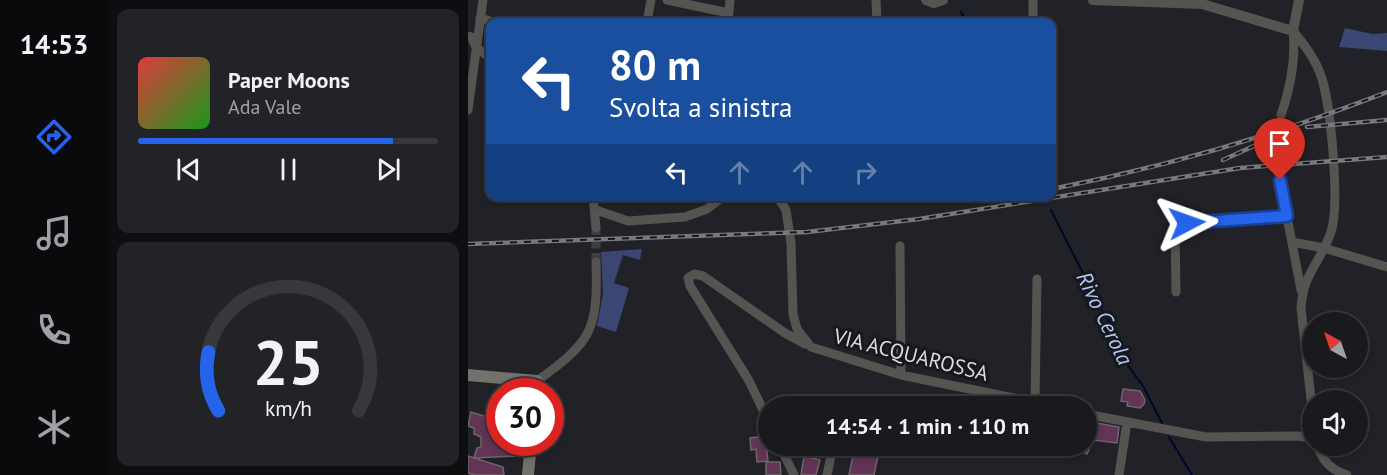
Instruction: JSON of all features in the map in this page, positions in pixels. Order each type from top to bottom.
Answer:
[{"type":"main road","points":[[468,375],[487,378]]},
{"type":"main road","points":[[528,475],[530,456]]},
{"type":"street","points":[[468,110],[483,0]]},
{"type":"street","points":[[648,18],[651,0]]},
{"type":"street","points":[[667,0],[729,18],[730,0]]},
{"type":"street","points":[[876,0],[877,18]]},
{"type":"street","points":[[926,0],[934,3],[944,0]]},
{"type":"street","points":[[1033,0],[1033,18]]},
{"type":"street","points":[[1093,0],[1202,4],[1293,31],[1313,57],[1326,93],[1335,209],[1330,234],[1305,281],[1302,293],[1301,308],[1310,390]]},
{"type":"street","points":[[1281,115],[1288,96],[1294,45],[1293,31],[1299,0]]},
{"type":"street","points":[[480,18],[486,20]]},
{"type":"street","points":[[468,36],[471,36],[476,47],[486,55]]},
{"type":"street","points":[[1280,180],[1302,293]]},
{"type":"street","points":[[594,201],[596,228]]},
{"type":"street","points":[[707,209],[712,201]]},
{"type":"street","points":[[596,210],[628,221],[685,217],[707,209],[717,201]]},
{"type":"street","name":"VIA ACQUAROSSA","points":[[780,201],[786,210],[789,232],[793,314],[796,329],[811,347],[901,375],[1002,396]]},
{"type":"street","points":[[1176,292],[1175,230],[1187,223],[1287,216]]},
{"type":"street","points":[[1292,242],[1324,248],[1387,267]]},
{"type":"street","points":[[900,246],[901,375]]},
{"type":"street","points":[[545,378],[574,353],[584,342],[589,331],[595,315],[597,297],[596,262]]},
{"type":"street","points":[[758,400],[690,286],[688,278],[698,273],[785,333],[811,347]]},
{"type":"street","points":[[1035,396],[1037,279]]},
{"type":"street","points":[[1097,416],[1206,437],[1302,437]]},
{"type":"street","points":[[1119,475],[1127,422]]},
{"type":"street","points":[[785,456],[794,475]]},
{"type":"street","points":[[827,475],[831,456]]},
{"type":"street","points":[[1322,456],[1336,472],[1347,475]]},
{"type":"shaded area","points":[[1345,28],[1372,34],[1387,33],[1387,51],[1339,47]]},
{"type":"shaded area","points":[[642,249],[640,260],[623,255],[614,283],[629,288],[616,332],[597,326],[603,294],[601,252]]},
{"type":"building","points":[[1123,389],[1140,391],[1145,400],[1144,404],[1140,408],[1127,406],[1128,402],[1121,401]]},
{"type":"building","points":[[471,412],[486,417],[486,456],[516,456],[474,458],[477,448],[481,447],[481,437],[474,434],[474,428],[468,426]]},
{"type":"building","points":[[1097,423],[1119,427],[1117,443],[1097,440]]},
{"type":"building","points":[[758,437],[758,456],[767,456],[768,461],[757,462],[756,449],[751,450],[750,438]]},
{"type":"building","points":[[468,456],[503,467],[504,475],[468,473]]},
{"type":"building","points":[[804,456],[820,460],[816,475],[801,475]]},
{"type":"building","points":[[853,456],[878,456],[874,475],[849,475]]},
{"type":"building","points":[[766,462],[780,462],[781,475],[766,475]]},
{"type":"waterway","name":"Rivo Cerola","points":[[961,12],[964,18]]},
{"type":"waterway","name":"Rivo Cerola","points":[[1051,210],[1101,309],[1114,329],[1124,360],[1143,386],[1162,423]]},
{"type":"waterway","name":"Rivo Cerola","points":[[1169,437],[1192,475]]},
{"type":"tunnel","points":[[596,228],[596,262]]},
{"type":"railway","points":[[1056,188],[1222,148],[1305,122],[1387,92]]},
{"type":"railway","points":[[1307,127],[1387,120]]},
{"type":"railway","points":[[1223,160],[1256,145]]},
{"type":"railway","points":[[1056,197],[1240,168],[1387,157]]},
{"type":"railway","points":[[468,244],[807,232],[919,219],[1032,201]]},
{"type":"route","points":[[1187,223],[1287,216],[1280,180]]}]
